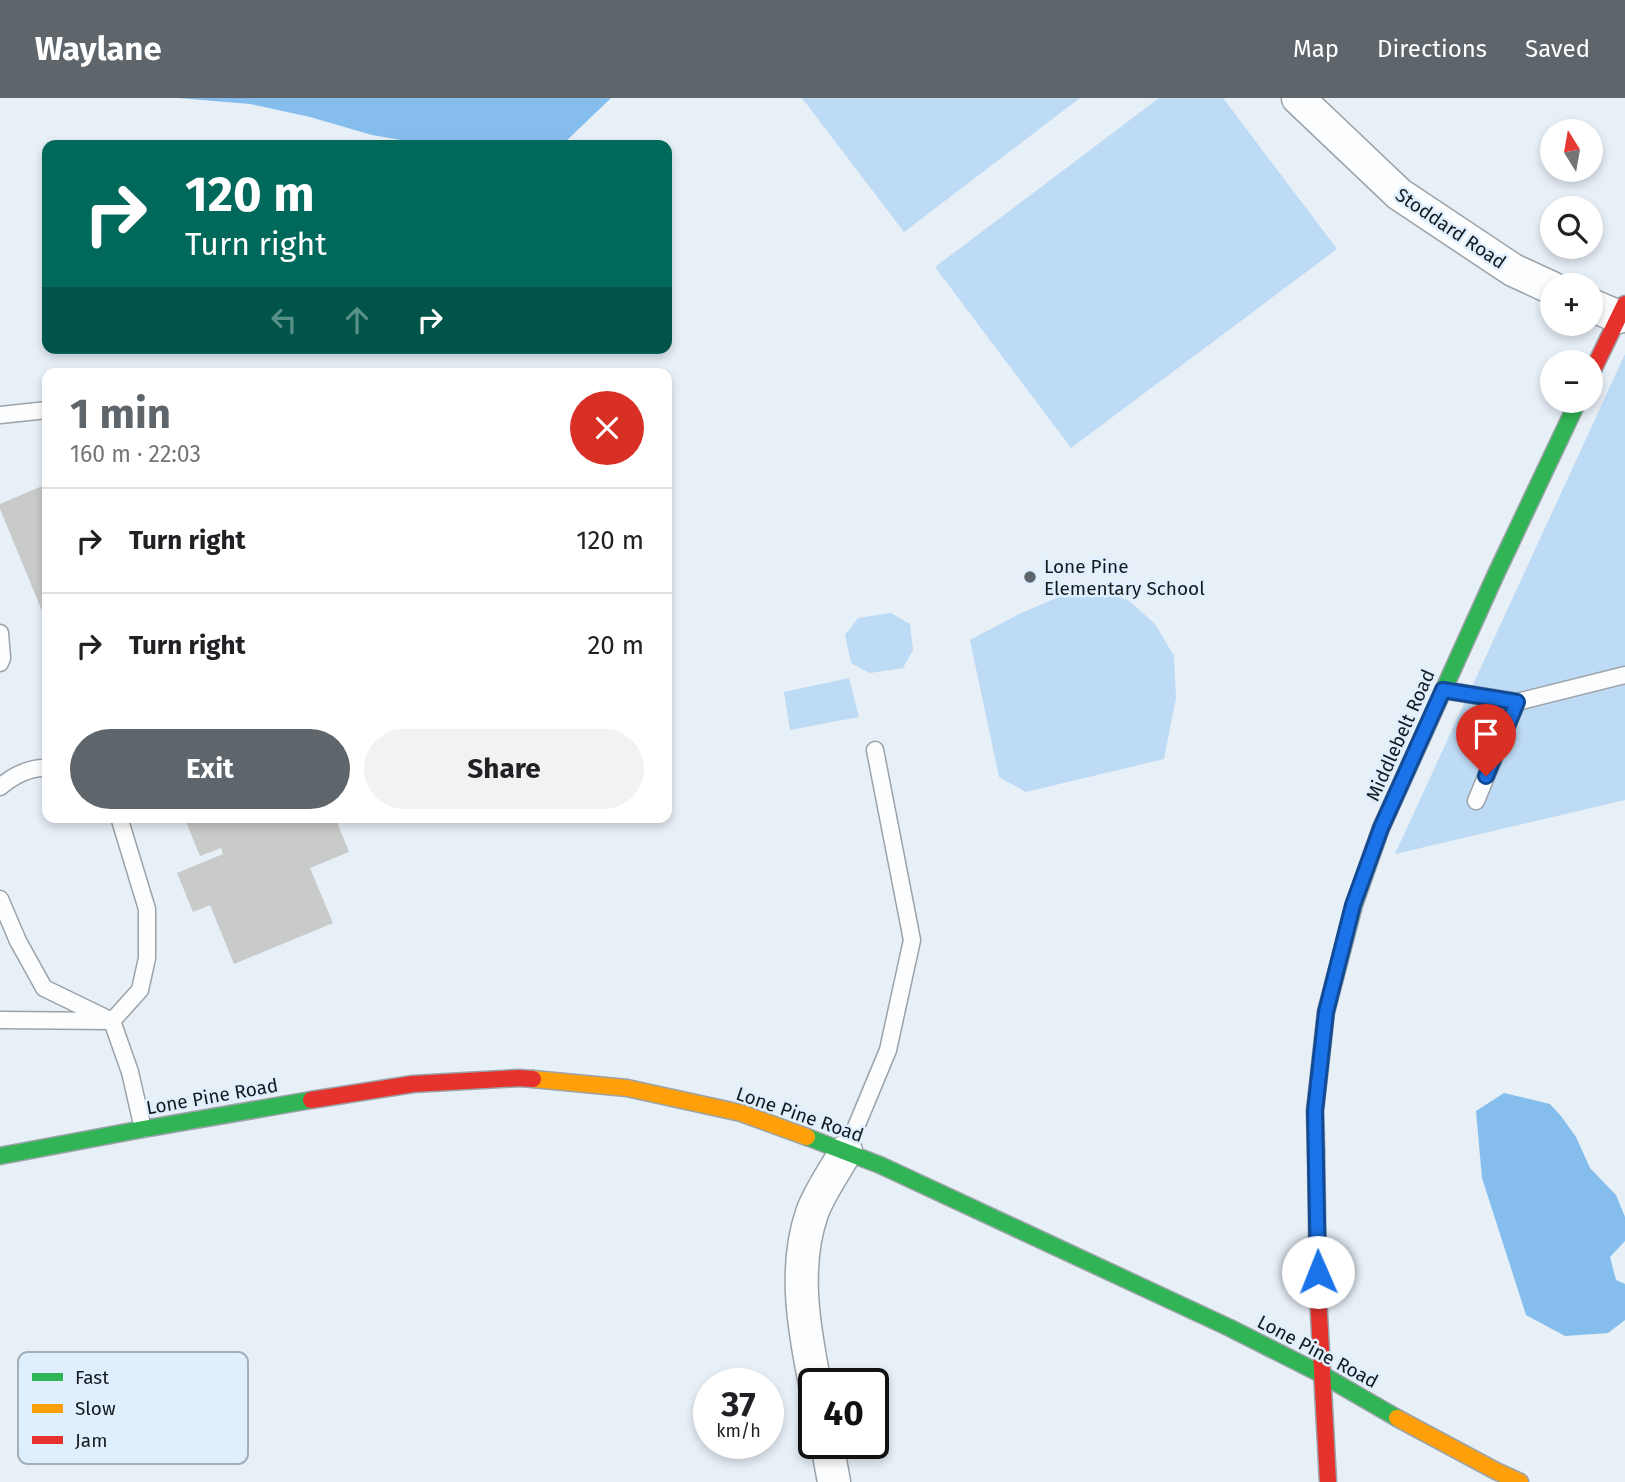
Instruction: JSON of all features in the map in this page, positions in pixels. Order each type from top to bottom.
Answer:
[{"type":"street","name":"Stoddard Road","points":[[1297,98],[1399,194],[1513,271],[1540,283]]},
{"type":"street","points":[[1599,350],[1612,308]]},
{"type":"street","name":"Middlebelt Road","points":[[1328,1482],[1318,1295],[1315,1111],[1326,1012],[1353,905],[1381,828],[1572,413]]},
{"type":"street","name":"Lone Pine Road","points":[[0,1156],[413,1084],[519,1078],[627,1088],[741,1113],[880,1165],[1230,1328],[1520,1482]]},
{"type":"street","points":[[812,1368],[801,1274],[804,1241],[813,1210],[846,1151]]},
{"type":"street","points":[[830,1459],[834,1482]]},
{"type":"lane","points":[[0,415],[42,411]]},
{"type":"lane","points":[[0,633],[0,663]]},
{"type":"lane","points":[[1443,690],[1517,702],[1625,676]]},
{"type":"lane","points":[[1476,801],[1517,702]]},
{"type":"lane","points":[[846,1151],[888,1050],[912,940],[875,750]]},
{"type":"lane","points":[[0,787],[11,778],[27,771],[42,769]]},
{"type":"lane","points":[[0,1020],[112,1020],[140,990],[147,958],[146,909],[122,823]]},
{"type":"lane","points":[[0,899],[18,941],[44,988],[112,1020],[130,1072],[144,1129]]},
{"type":"shaded area","points":[[802,98],[1080,98],[904,232]]},
{"type":"shaded area","points":[[1159,98],[1223,98],[1337,249],[1071,448],[935,267]]},
{"type":"shaded area","points":[[1625,354],[1625,800],[1395,854],[1598,413],[1603,413],[1603,402]]},
{"type":"shaded area","points":[[1077,589],[1103,592],[1128,600],[1155,624],[1174,656],[1176,698],[1164,759],[1026,792],[999,777],[970,640],[1019,614]]},
{"type":"shaded area","points":[[891,613],[910,624],[913,650],[903,668],[870,673],[851,663],[845,635],[858,618]]},
{"type":"shaded area","points":[[849,678],[859,717],[790,730],[784,692]]},
{"type":"water","points":[[178,98],[611,98],[567,140],[401,140],[250,104]]},
{"type":"water","points":[[1504,1093],[1550,1104],[1576,1137],[1590,1168],[1616,1195],[1625,1217],[1625,1241],[1610,1257],[1616,1280],[1625,1284],[1625,1320],[1608,1333],[1565,1336],[1526,1315],[1482,1178],[1476,1111]]},
{"type":"building","points":[[42,486],[42,611],[0,509],[0,504]]},
{"type":"building","points":[[186,823],[337,823],[349,852],[310,868],[333,923],[234,964],[210,905],[193,912],[177,873],[223,854],[221,848],[200,856]]},
{"type":"traffic: fast","points":[[1316,1149],[1315,1111],[1326,1012],[1354,905],[1381,828],[1572,413]]},
{"type":"traffic: fast","points":[[0,1156],[311,1100]]},
{"type":"traffic: fast","points":[[807,1137],[880,1165],[1230,1328],[1321,1374],[1397,1418]]},
{"type":"traffic: slow","points":[[533,1079],[627,1088],[741,1113],[807,1137]]},
{"type":"traffic: slow","points":[[1397,1418],[1520,1482]]},
{"type":"traffic: jam","points":[[1603,350],[1625,304]]},
{"type":"traffic: jam","points":[[311,1100],[413,1084],[533,1079]]},
{"type":"traffic: jam","points":[[1316,1149],[1318,1295],[1328,1482]]},
{"type":"place","name":"Lone Pine Elementary School","points":[[1030,577]]},
{"type":"route","points":[[1318,1272],[1315,1111],[1326,1012],[1353,905],[1381,828],[1443,690],[1517,702],[1486,776]]}]
